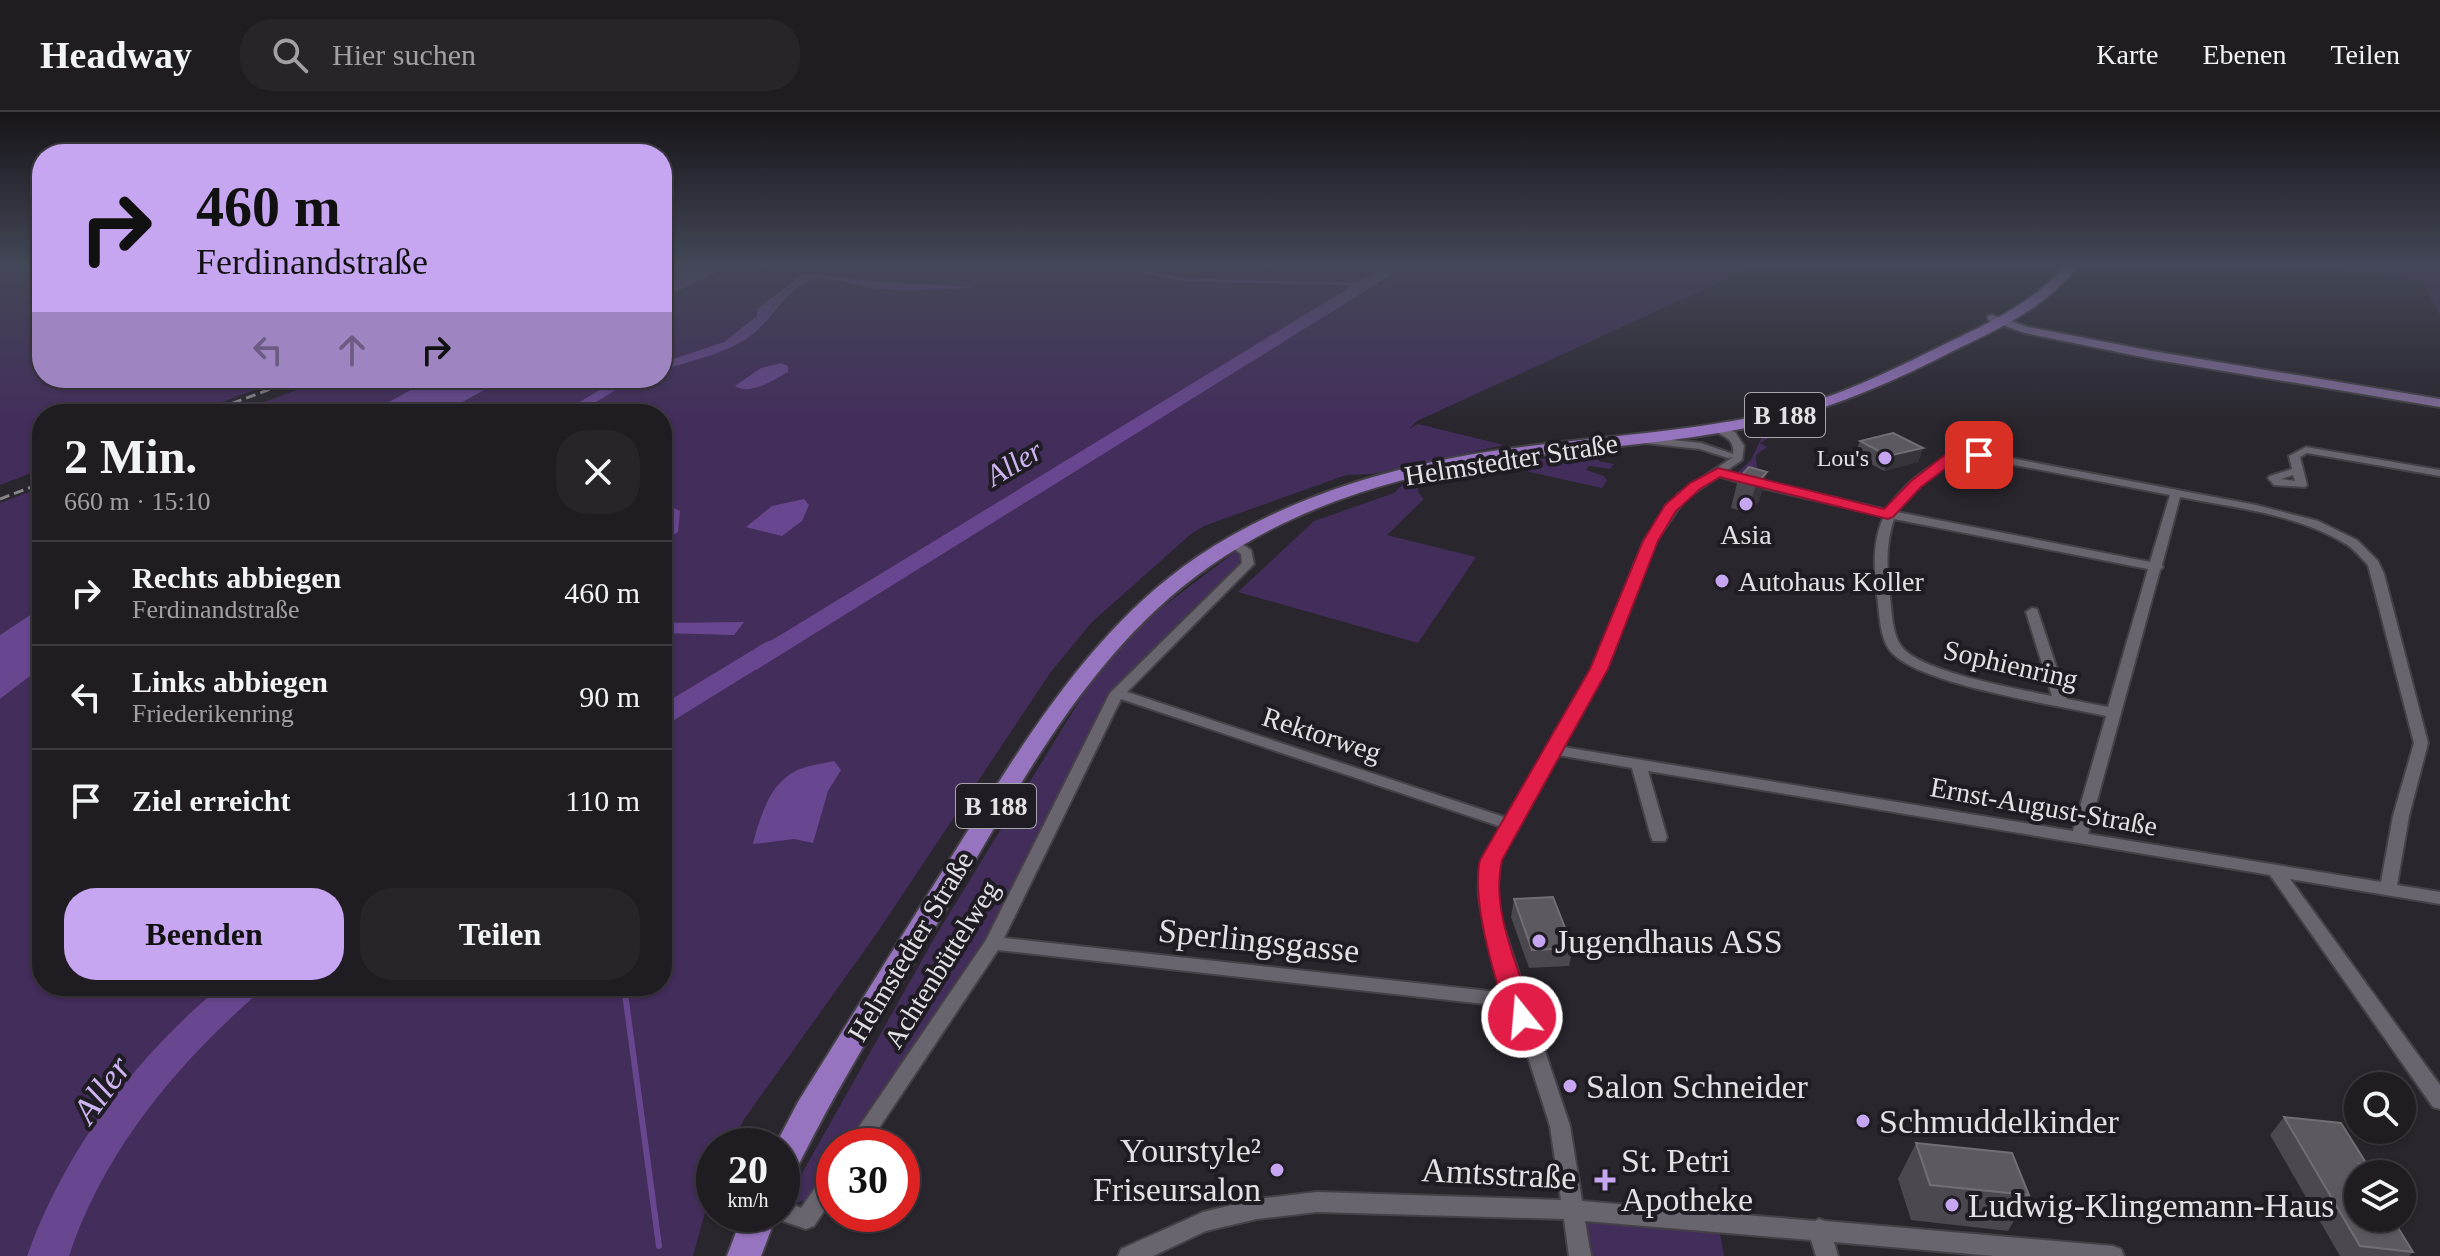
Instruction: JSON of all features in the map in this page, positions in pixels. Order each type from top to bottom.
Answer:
[{"type":"main road","points":[[1900,370],[1999,318]]},
{"type":"main road","name":"B 188","points":[[1900,370],[1983,332],[2000,318]]},
{"type":"main road","points":[[2001,318],[2025,330]]},
{"type":"main road","points":[[2001,318],[2091,342]]},
{"type":"main road","points":[[2026,318],[2058,334]]},
{"type":"main road","points":[[1983,332],[2025,330],[2440,403]]},
{"type":"main road","name":"Helmstedter Straße","points":[[800,1129],[1055,713],[1101,653],[1147,605],[1232,543],[1325,499],[1404,474],[1496,455],[1636,439],[1781,416],[1852,394],[1900,370]]},
{"type":"street","points":[[1716,428],[1716,435],[1728,460]]},
{"type":"street","points":[[1636,439],[1701,446],[1728,460]]},
{"type":"street","points":[[2298,470],[2294,456],[2306,450],[2440,473]]},
{"type":"street","points":[[1888,514],[1916,484],[1950,458],[1966,455],[2176,492],[2314,523],[2353,543],[2374,564],[2421,743],[2401,816],[2388,888]]},
{"type":"street","points":[[1580,1256],[1560,1126],[1487,896],[1491,860],[1599,669],[1650,541],[1681,497],[1718,472],[1728,460]]},
{"type":"street","points":[[1718,472],[1888,514],[2157,567]]},
{"type":"street","points":[[2079,838],[2176,492]]},
{"type":"street","name":"Sophienring","points":[[1888,514],[1881,538],[1881,574],[1889,632],[1896,649],[1933,672],[2114,713]]},
{"type":"street","name":"Achtenbüttelweg","points":[[868,1128],[993,943],[1117,693],[1248,564],[1247,553],[1232,543]]},
{"type":"street","points":[[2032,612],[2060,700]]},
{"type":"street","name":"Rektorweg","points":[[1117,693],[1509,824]]},
{"type":"street","name":"Ernst-August-Straße","points":[[1554,750],[2440,898]]},
{"type":"street","points":[[1639,764],[1659,837]]},
{"type":"street","points":[[2276,872],[2440,1101]]},
{"type":"street","name":"Sperlingsgasse","points":[[993,943],[1518,1001]]},
{"type":"street","name":"Amtsstraße","points":[[1129,1256],[1203,1222],[1292,1204],[1415,1203],[1575,1210],[2113,1256]]},
{"type":"street","points":[[800,1217],[806,1219],[816,1204]]},
{"type":"street","points":[[1819,1229],[1827,1256]]},
{"type":"shaded area","points":[[0,318],[32,318],[32,388],[260,388],[217,404],[32,404],[32,473],[0,485]]},
{"type":"shaded area","points":[[672,318],[1641,318],[1417,421],[1409,429],[1418,424],[1504,445],[1373,474],[1346,475],[1204,526],[1091,623],[1050,673],[879,930],[739,1128],[696,1128],[696,1232],[700,1232],[693,1256],[0,1256],[0,699],[32,675],[32,996],[672,996],[672,404],[459,404],[488,388],[672,388]]},
{"type":"shaded area","points":[[754,318],[768,318],[740,343],[672,367],[672,360],[724,342]]},
{"type":"shaded area","points":[[1299,318],[1321,318],[756,670],[738,661]]},
{"type":"shaded area","points":[[781,363],[788,366],[788,372],[769,383],[748,389],[735,386],[761,368]]},
{"type":"shaded area","points":[[302,388],[414,388],[385,404],[259,404]]},
{"type":"shaded area","points":[[414,388],[488,388],[459,404],[385,404]]},
{"type":"shaded area","points":[[603,388],[619,388],[592,404],[576,404]]},
{"type":"shaded area","points":[[1790,419],[1791,426],[1760,443],[1767,447],[1756,455],[1757,472],[1744,475],[1738,472],[1751,460],[1763,435],[1752,427]]},
{"type":"shaded area","points":[[1593,453],[1599,461],[1614,464],[1610,469],[1589,466],[1586,470],[1604,476],[1607,480],[1602,488],[1493,464]]},
{"type":"shaded area","points":[[1405,482],[1418,486],[1418,492],[1424,499],[1387,535],[1476,557],[1418,643],[1238,592],[1314,521],[1394,493]]},
{"type":"shaded area","points":[[32,491],[32,614],[0,635],[0,503]]},
{"type":"shaded area","points":[[804,499],[809,505],[802,521],[782,536],[746,527],[772,506]]},
{"type":"shaded area","points":[[672,507],[680,511],[678,532],[672,536]]},
{"type":"shaded area","points":[[1236,551],[1242,556],[1234,574],[1111,692],[983,948],[863,1128],[827,1128],[935,937],[1084,693],[1139,625]]},
{"type":"shaded area","points":[[32,614],[32,675],[0,699],[0,635]]},
{"type":"shaded area","points":[[744,622],[734,635],[672,633],[672,623]]},
{"type":"shaded area","points":[[834,761],[841,770],[828,791],[813,843],[794,839],[753,844],[766,804],[777,786],[801,769]]},
{"type":"shaded area","points":[[816,1148],[816,1194],[800,1202],[800,1177]]},
{"type":"shaded area","points":[[1575,1210],[1717,1217],[1724,1256],[1583,1256]]},
{"type":"building","points":[[1893,433],[1923,448],[1888,456],[1860,441]]},
{"type":"building","points":[[1749,467],[1767,472],[1756,484],[1738,479]]},
{"type":"building","points":[[1553,897],[1573,948],[1532,950],[1514,899]]},
{"type":"building","points":[[2284,1117],[2341,1123],[2344,1144],[2354,1144],[2364,1160],[2344,1160],[2344,1219]]},
{"type":"building","points":[[1916,1143],[2012,1153],[2029,1195],[1930,1185]]},
{"type":"building","points":[[2352,1232],[2401,1232],[2413,1252],[2360,1246]]},
{"type":"waterway","name":"Aller","points":[[672,710],[775,647]]},
{"type":"waterway","name":"Aller","points":[[48,1256],[73,1193],[108,1136],[171,1056],[232,996]]},
{"type":"waterway","points":[[625,996],[659,1246]]},
{"type":"railway","points":[[231,404],[273,388]]},
{"type":"railway","points":[[0,499],[32,487]]},
{"type":"place","name":"Lou's","points":[[1885,458]]},
{"type":"place","name":"Asia","points":[[1746,504]]},
{"type":"place","name":"Autohaus Koller","points":[[1722,581]]},
{"type":"place","name":"Jugendhaus ASS","points":[[1539,941]]},
{"type":"place","name":"Salon Schneider","points":[[1570,1086]]},
{"type":"place","name":"Schmuddelkinder","points":[[1863,1121]]},
{"type":"place","name":"Yourstyle² Friseursalon","points":[[1277,1170]]},
{"type":"place","name":"St. Petri Apotheke","points":[[1605,1180]]},
{"type":"place","name":"Ludwig-Klingemann-Haus","points":[[1952,1205]]},
{"type":"route","points":[[1522,1017],[1490,914],[1487,877],[1491,860],[1599,669],[1650,541],[1670,508],[1695,486],[1718,472],[1888,514],[1916,484],[1950,458],[1979,455]]}]
